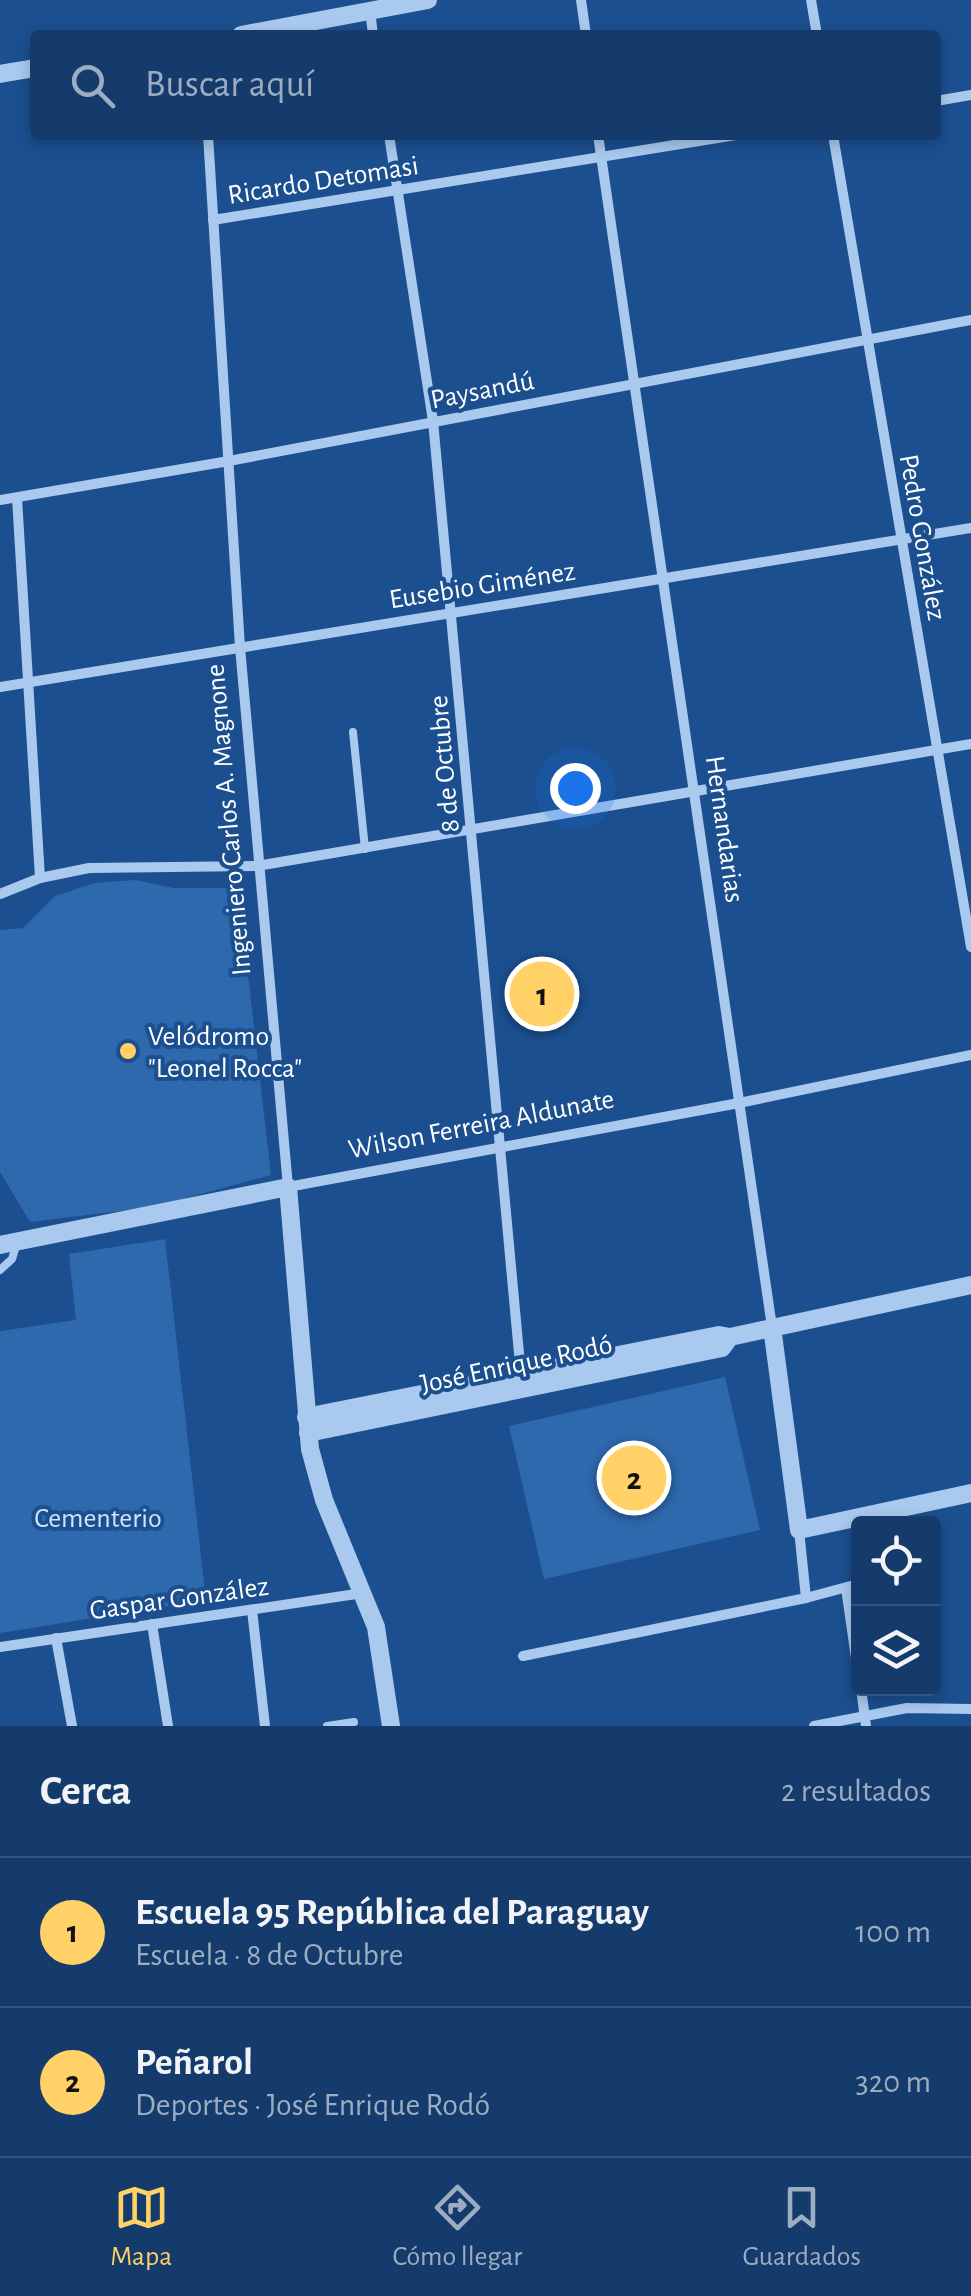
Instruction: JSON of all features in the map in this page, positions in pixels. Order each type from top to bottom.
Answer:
[{"type":"street","points":[[267,30],[428,0]]},
{"type":"street","points":[[581,0],[585,30]]},
{"type":"street","points":[[811,0],[816,30]]},
{"type":"street","points":[[370,10],[373,30]]},
{"type":"street","points":[[0,74],[30,69]]},
{"type":"street","points":[[941,99],[971,95]]},
{"type":"street","name":"Ingeniero Carlos A. Magnone","points":[[208,140],[240,647],[307,1425],[317,1482],[376,1627],[391,1726]]},
{"type":"street","name":"8 de Octubre","points":[[390,140],[433,421],[521,1383]]},
{"type":"street","name":"Hernandarias","points":[[599,140],[800,1530]]},
{"type":"street","name":"Ricardo Detomasi","points":[[213,220],[707,140]]},
{"type":"street","name":"Pedro González","points":[[833,140],[971,947]]},
{"type":"street","name":"Paysandú","points":[[0,500],[229,461],[971,320]]},
{"type":"street","points":[[18,498],[40,878]]},
{"type":"street","name":"Eusebio Giménez","points":[[0,687],[971,528]]},
{"type":"street","points":[[0,894],[40,878],[90,868],[258,866],[971,744]]},
{"type":"street","name":"Wilson Ferreira Aldunate","points":[[8,1243],[971,1055]]},
{"type":"street","name":"José Enrique Rodó","points":[[307,1425],[722,1348],[730,1337],[971,1285]]},
{"type":"street","points":[[806,1598],[800,1530],[971,1493]]},
{"type":"street","points":[[523,1656],[851,1586]]},
{"type":"street","points":[[846,1588],[851,1623]]},
{"type":"street","name":"Gaspar González","points":[[0,1647],[364,1593]]},
{"type":"street","points":[[252,1610],[265,1726]]},
{"type":"street","points":[[152,1624],[168,1726]]},
{"type":"street","points":[[56,1638],[72,1726]]},
{"type":"street","points":[[862,1696],[866,1721]]},
{"type":"street","points":[[814,1726],[866,1721],[907,1708],[971,1709]]},
{"type":"lane","points":[[353,732],[365,848]]},
{"type":"lane","points":[[0,1270],[12,1259],[8,1243]]},
{"type":"lane","points":[[328,1726],[354,1722]]},
{"type":"green space","name":"Velódromo \"Leonel Rocca\"","points":[[135,880],[174,888],[238,888],[271,1175],[153,1207],[30,1222],[0,1172],[0,930],[23,928],[55,896],[94,883]]},
{"type":"green space","name":"Cementerio","points":[[165,1239],[206,1600],[0,1633],[0,1331],[76,1320],[69,1254]]},
{"type":"green space","points":[[725,1377],[760,1530],[544,1579],[509,1426]]},
{"type":"place","name":"Escuela 95 República del Paraguay","points":[[542,994]]},
{"type":"place","name":"Velódromo \"Leonel Rocca\"","points":[[128,1051]]},
{"type":"place","name":"Peñarol","points":[[634,1478]]}]
